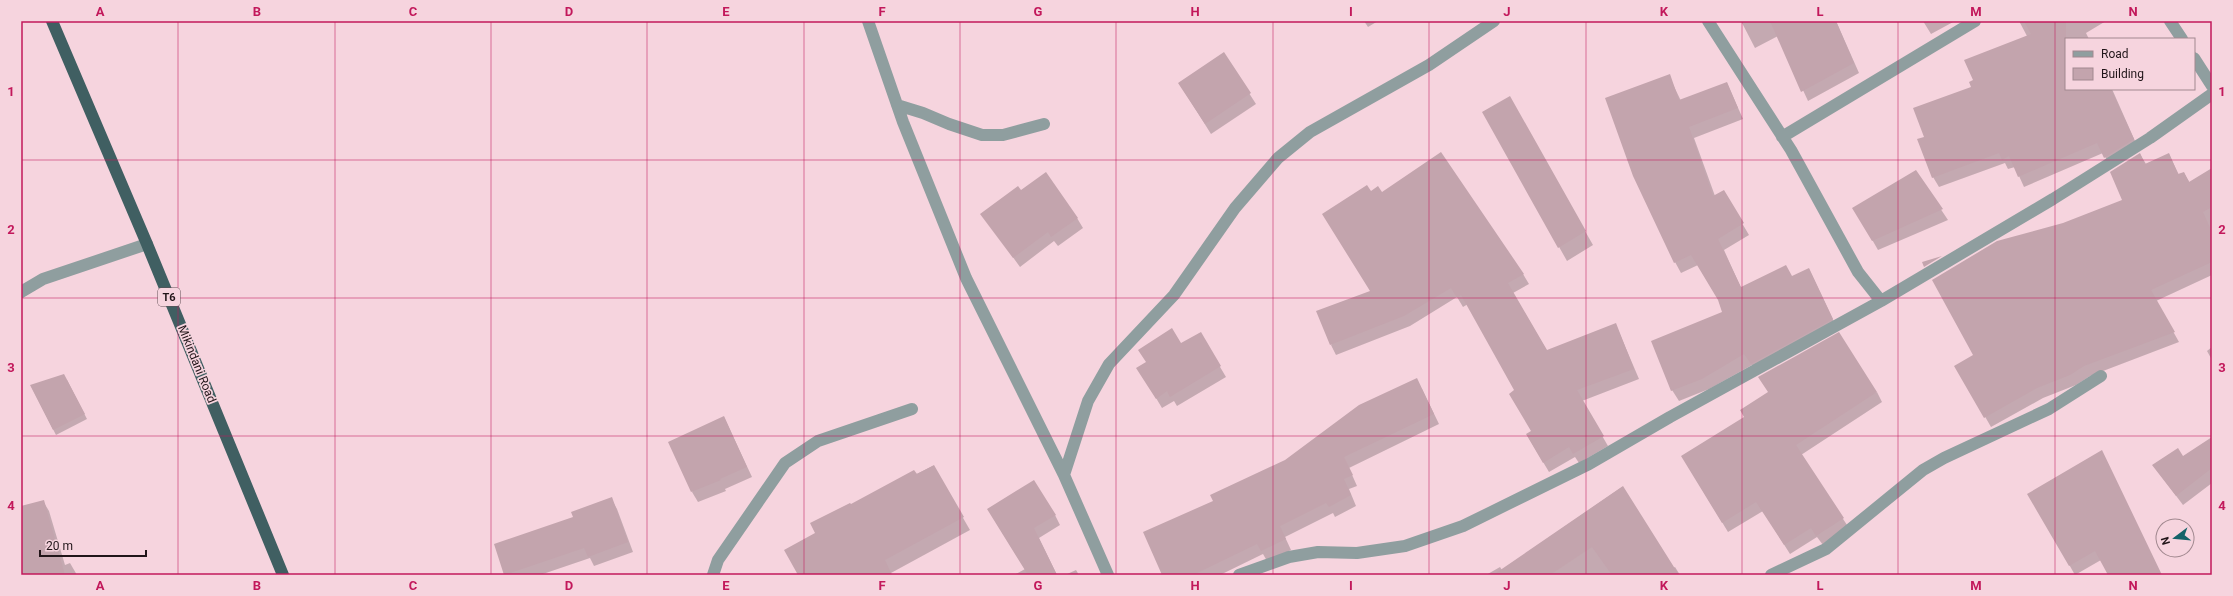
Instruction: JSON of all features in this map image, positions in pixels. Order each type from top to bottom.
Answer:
[{"type":"highway","name":"Mikindani Road","points":[[52,21],[147,244],[283,575]]},
{"type":"street","points":[[868,21],[897,105],[966,278],[1064,474],[1108,575]]},
{"type":"street","points":[[1064,474],[1088,401],[1109,364],[1174,295],[1235,208],[1278,158],[1310,132],[1429,66],[1494,21]]},
{"type":"street","points":[[1708,21],[1782,137],[1858,272],[1881,302]]},
{"type":"street","points":[[1782,137],[1975,21]]},
{"type":"street","points":[[2170,21],[2181,38]]},
{"type":"street","points":[[2195,60],[2212,86]]},
{"type":"street","points":[[1239,575],[1289,557],[1318,552],[1357,553],[1404,546],[1463,526],[1589,464],[1670,417],[1881,302],[2053,199],[2150,138],[2212,94]]},
{"type":"street","points":[[897,105],[982,135],[1003,136],[1044,124]]},
{"type":"street","points":[[21,292],[43,279],[147,244]]},
{"type":"street","points":[[1771,575],[1826,549],[1923,470],[1944,458],[2049,409],[2101,376]]},
{"type":"street","points":[[713,575],[718,560],[785,463],[818,441],[912,409]]},
{"type":"building","points":[[1770,21],[1836,21],[1854,63],[1801,92]]},
{"type":"building","points":[[2024,21],[2066,21],[2065,90],[2111,90],[2134,139],[2104,158],[2097,143],[2018,177],[2009,156],[2002,160],[1999,153],[1932,178],[1917,139],[1924,137],[1913,108],[1971,87],[1969,82],[1973,80],[1964,60],[2031,34]]},
{"type":"building","points":[[1224,52],[1251,93],[1205,124],[1178,83]]},
{"type":"building","points":[[1670,74],[1679,100],[1727,82],[1738,108],[1689,127],[1713,196],[1724,190],[1744,223],[1718,239],[1741,287],[1786,265],[1792,276],[1809,268],[1833,319],[1751,364],[1744,354],[1702,379],[1671,391],[1651,341],[1722,312],[1718,300],[1691,255],[1674,263],[1633,176],[1605,98]]},
{"type":"building","points":[[1510,96],[1586,231],[1558,248],[1482,112]]},
{"type":"building","points":[[1441,152],[1524,274],[1508,283],[1547,350],[1616,323],[1634,369],[1577,390],[1604,436],[1573,454],[1569,447],[1543,463],[1526,434],[1531,431],[1509,394],[1514,390],[1461,295],[1457,298],[1451,288],[1404,316],[1330,345],[1316,311],[1370,291],[1322,214],[1367,185],[1371,191],[1378,186],[1382,192]]},
{"type":"building","points":[[2140,153],[2145,164],[2169,153],[2178,174],[2184,172],[2189,182],[2212,168],[2212,207],[2203,212],[2212,232],[2212,262],[2151,290],[2175,332],[2084,366],[2070,375],[2037,388],[1984,418],[1954,366],[1973,355],[1932,280],[1997,241],[2063,223],[2122,200],[2110,172]]},
{"type":"building","points":[[1916,170],[1943,209],[1872,241],[1852,208]]},
{"type":"building","points":[[1046,172],[1078,218],[1051,237],[1048,232],[1013,258],[980,214],[1018,186],[1021,190]]},
{"type":"building","points":[[1942,256],[1924,267],[1922,262]]},
{"type":"building","points":[[1172,328],[1181,343],[1201,332],[1221,366],[1170,397],[1167,391],[1156,399],[1136,368],[1146,362],[1138,350]]},
{"type":"building","points":[[1839,332],[1877,392],[1796,445],[1844,518],[1816,536],[1811,528],[1784,545],[1756,502],[1722,523],[1681,456],[1744,417],[1740,410],[1768,392],[1758,377]]},
{"type":"building","points":[[64,374],[85,414],[53,430],[30,385]]},
{"type":"building","points":[[1417,378],[1434,414],[1344,457],[1353,475],[1344,479],[1351,495],[1329,507],[1326,503],[1280,526],[1286,539],[1261,551],[1257,544],[1193,575],[1162,575],[1143,532],[1213,501],[1210,495],[1285,460],[1359,405]]},
{"type":"building","points":[[724,416],[747,467],[720,479],[721,480],[691,492],[668,442]]},
{"type":"building","points":[[2212,437],[2212,468],[2176,496],[2152,465],[2178,448],[2183,456]]},
{"type":"building","points":[[2102,450],[2162,575],[2108,575],[2095,551],[2069,566],[2027,494]]},
{"type":"building","points":[[934,465],[964,517],[885,560],[892,575],[798,575],[784,550],[815,533],[810,523],[850,503],[851,504],[914,470],[917,474]]},
{"type":"building","points":[[1034,480],[1056,515],[1034,528],[1057,575],[1028,575],[987,509]]},
{"type":"building","points":[[1623,486],[1679,575],[1612,575],[1592,547],[1550,575],[1493,575]]},
{"type":"building","points":[[612,497],[628,542],[588,557],[584,548],[504,575],[494,544],[573,517],[571,512]]},
{"type":"building","points":[[44,500],[65,575],[21,575],[21,506]]}]
